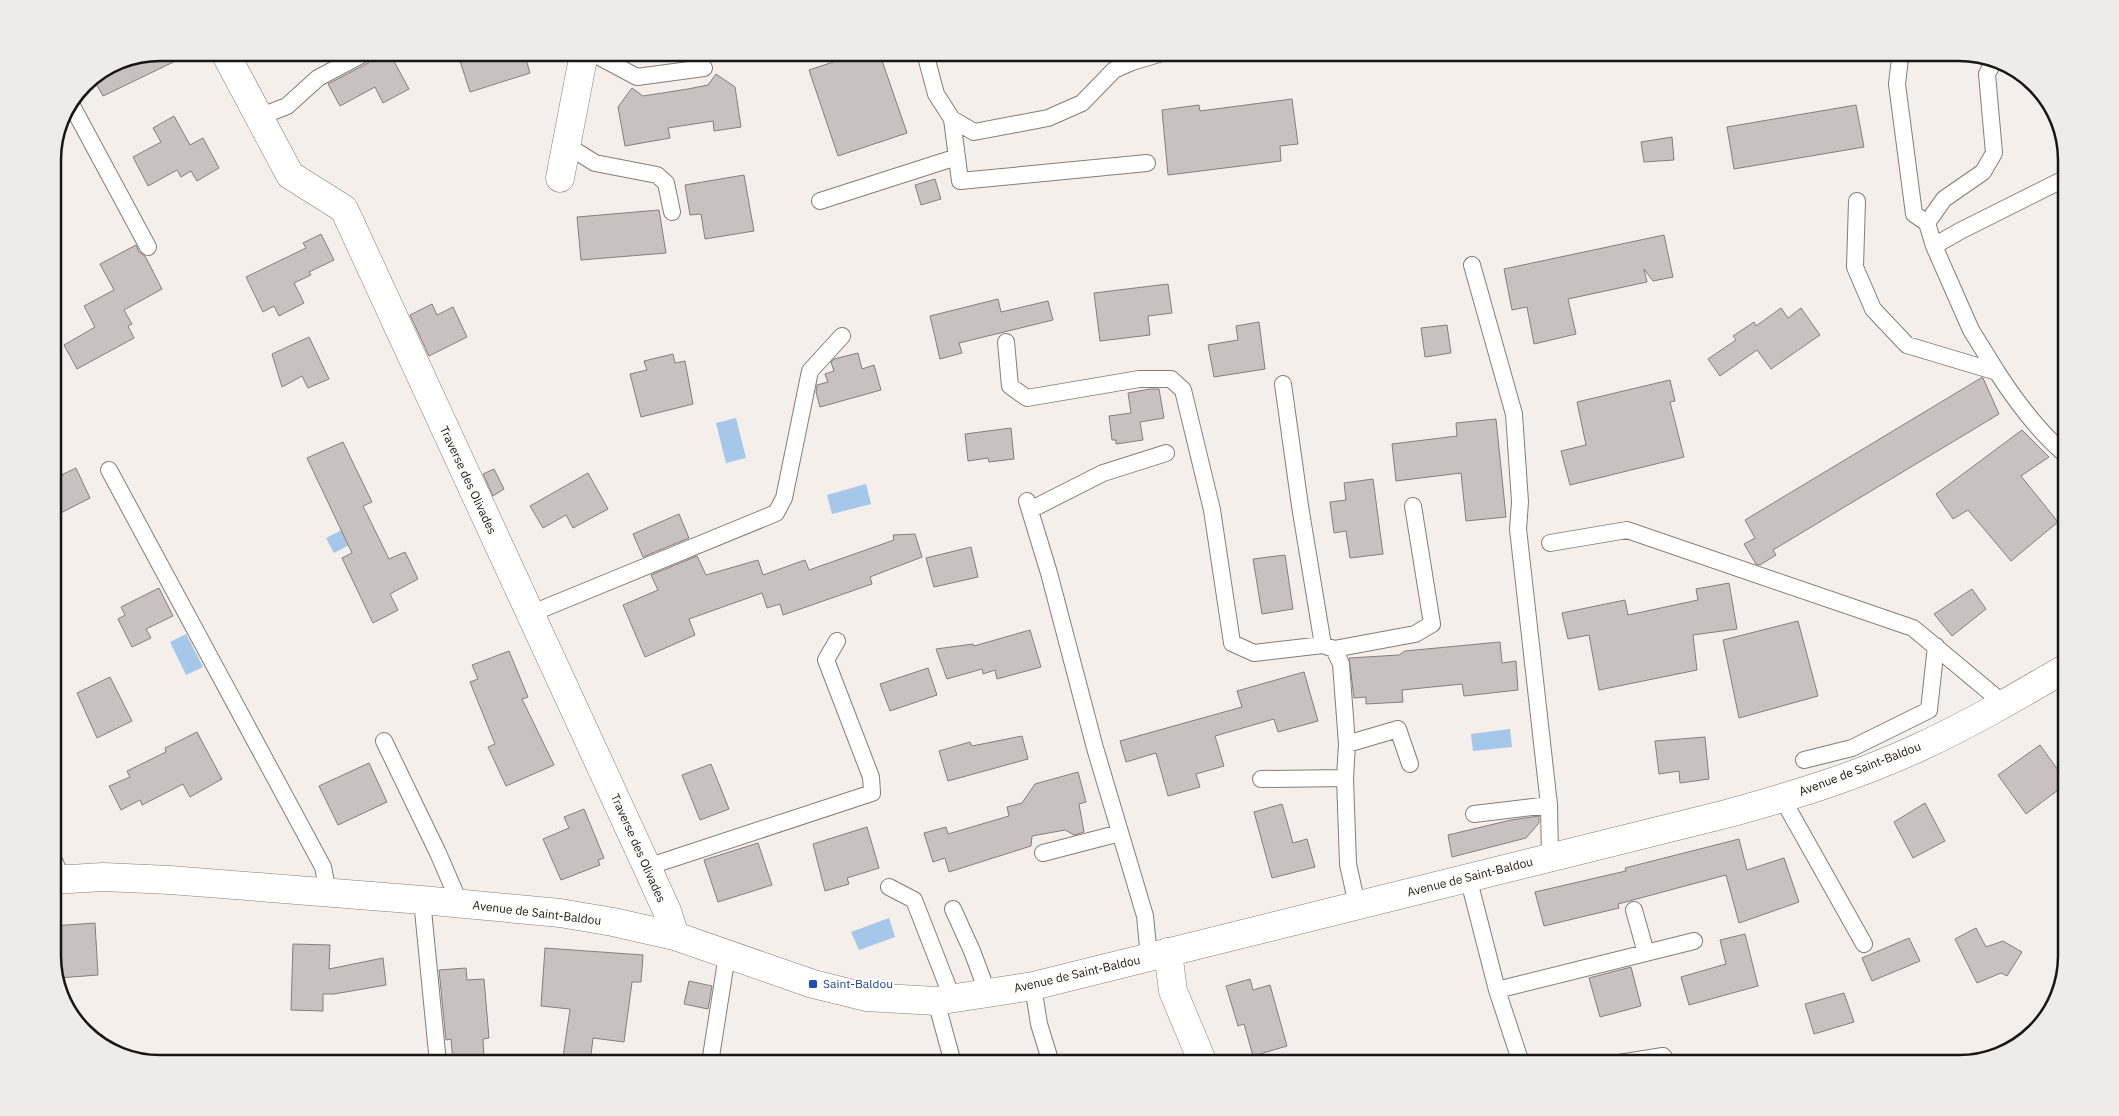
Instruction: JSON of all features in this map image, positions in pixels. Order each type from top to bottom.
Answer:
[{"type":"street","name":"Traverse des Olivades","points":[[230,61],[290,175],[344,209],[667,911],[674,936]]},
{"type":"street","points":[[560,178],[582,61]]},
{"type":"street","name":"Avenue de Saint-Baldou","points":[[61,873],[328,892],[560,913],[613,922],[674,936],[813,984],[866,997],[944,1000],[1033,986],[1726,814],[1782,798],[1870,768],[1919,748],[2004,704],[2058,673]]},
{"type":"street","points":[[1158,955],[1199,1055]]},
{"type":"lane","points":[[259,117],[287,106],[318,78],[350,61]]},
{"type":"lane","points":[[608,61],[637,77],[704,68]]},
{"type":"lane","points":[[928,61],[936,94],[952,119],[960,181],[1148,164]]},
{"type":"lane","points":[[952,119],[974,132],[1048,118],[1082,103],[1114,70],[1135,61]]},
{"type":"lane","points":[[1900,61],[1897,84],[1914,214],[1927,223],[1934,246],[1970,330],[2014,399],[2058,448]]},
{"type":"lane","points":[[1927,223],[1944,199],[1984,172],[1994,153],[1987,74],[1991,67]]},
{"type":"lane","points":[[75,111],[148,247]]},
{"type":"lane","points":[[566,146],[595,163],[657,175],[666,183],[672,212]]},
{"type":"lane","points":[[820,201],[957,157]]},
{"type":"lane","points":[[1934,246],[2058,182]]},
{"type":"lane","points":[[1858,201],[1855,267],[1873,309],[1907,345],[1997,372]]},
{"type":"lane","points":[[1472,265],[1514,414],[1520,502],[1518,530],[1550,805],[1550,857]]},
{"type":"lane","points":[[530,614],[776,513],[784,498],[810,370],[842,336]]},
{"type":"lane","points":[[1006,342],[1010,386],[1028,398],[1139,379],[1171,380],[1183,390],[1212,510],[1232,643],[1254,653],[1328,647],[1415,634],[1432,624],[1413,506]]},
{"type":"lane","points":[[1283,384],[1300,506],[1328,647],[1341,664],[1347,744],[1345,778],[1348,864],[1357,905]]},
{"type":"lane","points":[[1158,955],[1120,833],[1029,505],[1103,473],[1166,453]]},
{"type":"lane","points":[[109,470],[323,867],[328,892]]},
{"type":"lane","points":[[1550,542],[1627,530],[1913,628],[2004,704]]},
{"type":"lane","points":[[647,867],[872,793],[871,777],[826,660],[837,641]]},
{"type":"lane","points":[[1804,760],[1852,748],[1929,710],[1936,646]]},
{"type":"lane","points":[[1347,744],[1398,729],[1410,764]]},
{"type":"lane","points":[[384,741],[438,853],[460,904]]},
{"type":"lane","points":[[1261,778],[1345,778]]},
{"type":"lane","points":[[1782,798],[1864,944]]},
{"type":"lane","points":[[1474,814],[1550,805]]},
{"type":"lane","points":[[1043,853],[1120,833]]},
{"type":"lane","points":[[1468,877],[1497,990],[1518,1055]]},
{"type":"lane","points":[[889,887],[914,900],[944,1000],[952,1055]]},
{"type":"lane","points":[[422,900],[437,1055]]},
{"type":"lane","points":[[953,909],[972,951],[988,994]]},
{"type":"lane","points":[[1634,910],[1646,952]]},
{"type":"lane","points":[[1497,990],[1694,940]]},
{"type":"lane","points":[[711,1055],[727,954]]},
{"type":"lane","points":[[1033,986],[1040,1024],[1049,1055]]},
{"type":"water","points":[[736,418],[746,458],[726,463],[716,423]]},
{"type":"water","points":[[866,484],[871,504],[832,514],[827,495]]},
{"type":"water","points":[[359,521],[367,536],[334,553],[326,538]]},
{"type":"water","points":[[186,634],[203,667],[186,675],[170,642]]},
{"type":"water","points":[[1510,729],[1512,747],[1473,751],[1471,734]]},
{"type":"water","points":[[889,918],[895,937],[859,950],[851,932]]},
{"type":"building","points":[[176,61],[103,96],[97,85],[117,71],[141,63]]},
{"type":"building","points":[[370,61],[394,61],[409,89],[383,103],[375,87],[340,106],[328,84]]},
{"type":"building","points":[[460,61],[527,61],[530,73],[470,92]]},
{"type":"building","points":[[836,61],[882,61],[907,133],[838,156],[809,70]]},
{"type":"building","points":[[716,74],[735,87],[741,127],[714,131],[713,121],[668,128],[670,138],[625,146],[618,107],[632,88],[643,96],[688,89],[708,85]]},
{"type":"building","points":[[1292,99],[1298,144],[1280,146],[1281,161],[1168,175],[1162,110],[1199,105],[1200,111]]},
{"type":"building","points":[[1856,105],[1864,147],[1734,169],[1727,127]]},
{"type":"building","points":[[174,116],[190,145],[203,138],[219,168],[197,181],[191,171],[181,177],[177,170],[148,186],[133,157],[161,142],[153,128]]},
{"type":"building","points":[[1672,137],[1674,160],[1644,162],[1641,142]]},
{"type":"building","points":[[744,175],[754,231],[705,239],[701,214],[690,215],[685,185]]},
{"type":"building","points":[[935,179],[941,199],[921,205],[915,185]]},
{"type":"building","points":[[659,210],[666,253],[581,260],[577,217]]},
{"type":"building","points":[[321,234],[334,260],[309,272],[311,275],[294,283],[304,303],[279,316],[274,306],[263,312],[246,277],[306,248],[303,243]]},
{"type":"building","points":[[1664,235],[1673,277],[1653,281],[1644,269],[1647,282],[1568,299],[1576,334],[1534,344],[1527,307],[1512,310],[1504,269]]},
{"type":"building","points":[[136,245],[139,252],[145,256],[162,289],[124,310],[132,324],[128,326],[134,338],[77,369],[64,345],[95,327],[84,306],[114,290],[100,264]]},
{"type":"building","points":[[1168,284],[1172,313],[1148,316],[1150,335],[1100,341],[1094,293]]},
{"type":"building","points":[[998,299],[1001,312],[1048,301],[1053,320],[959,343],[962,353],[940,359],[930,316]]},
{"type":"building","points":[[432,304],[437,315],[453,307],[467,337],[429,356],[410,315]]},
{"type":"building","points":[[1781,308],[1788,318],[1801,308],[1820,335],[1771,369],[1757,350],[1720,376],[1708,359],[1736,340],[1733,336],[1754,322],[1756,326]]},
{"type":"building","points":[[1259,322],[1265,369],[1214,377],[1208,345],[1238,340],[1236,326]]},
{"type":"building","points":[[1447,325],[1451,353],[1425,357],[1421,328]]},
{"type":"building","points":[[309,337],[329,379],[308,388],[302,376],[282,387],[272,354]]},
{"type":"building","points":[[858,353],[862,369],[874,365],[881,390],[820,407],[816,392],[817,385],[828,382],[825,374],[834,371],[831,362],[834,359]]},
{"type":"building","points":[[673,354],[675,363],[685,361],[693,404],[641,417],[630,374],[647,370],[644,361]]},
{"type":"building","points":[[1983,378],[1999,414],[1773,550],[1776,555],[1760,565],[1756,564],[1744,544],[1755,538],[1745,520]]},
{"type":"building","points":[[1670,380],[1675,401],[1670,402],[1684,457],[1570,485],[1561,451],[1586,445],[1577,402]]},
{"type":"building","points":[[1159,389],[1164,418],[1140,422],[1143,440],[1116,444],[1116,440],[1112,440],[1109,416],[1131,413],[1128,393]]},
{"type":"building","points":[[1496,419],[1506,517],[1466,521],[1461,473],[1396,481],[1392,444],[1457,436],[1456,423]]},
{"type":"building","points":[[1011,428],[1014,459],[989,462],[988,458],[968,461],[965,434]]},
{"type":"building","points":[[2022,430],[2049,457],[2021,476],[2058,522],[2011,561],[1968,510],[1953,519],[1936,494]]},
{"type":"building","points":[[343,442],[372,502],[363,506],[389,559],[405,552],[418,579],[390,594],[398,610],[373,623],[342,558],[352,553],[307,458]]},
{"type":"building","points":[[76,468],[90,498],[61,513],[61,475]]},
{"type":"building","points":[[494,469],[504,489],[493,496],[483,474]]},
{"type":"building","points":[[588,473],[608,509],[573,528],[566,515],[543,528],[530,506]]},
{"type":"building","points":[[1373,479],[1383,554],[1350,558],[1346,531],[1334,533],[1330,502],[1346,500],[1344,483]]},
{"type":"building","points":[[679,514],[689,538],[643,557],[633,534]]},
{"type":"building","points":[[915,534],[922,557],[870,577],[872,584],[783,615],[780,604],[767,608],[762,593],[689,619],[695,635],[645,657],[623,605],[658,590],[651,575],[697,556],[706,575],[758,560],[763,575],[805,560],[809,570],[894,540],[893,535]]},
{"type":"building","points":[[971,547],[978,577],[934,587],[926,558]]},
{"type":"building","points":[[1285,555],[1293,609],[1262,614],[1253,559]]},
{"type":"building","points":[[1729,583],[1737,629],[1693,635],[1697,670],[1599,690],[1589,635],[1568,639],[1562,613],[1625,600],[1628,615],[1698,600],[1696,589]]},
{"type":"building","points":[[159,588],[173,616],[146,629],[151,638],[132,647],[118,619],[125,615],[121,607]]},
{"type":"building","points":[[1972,589],[1986,609],[1952,636],[1934,614]]},
{"type":"building","points":[[1798,621],[1818,696],[1739,718],[1723,640]]},
{"type":"building","points":[[1030,630],[1041,667],[997,679],[995,670],[983,674],[982,669],[947,679],[936,649],[973,644],[974,646]]},
{"type":"building","points":[[1500,642],[1502,663],[1516,661],[1518,690],[1464,696],[1462,684],[1402,690],[1403,702],[1366,704],[1366,697],[1354,698],[1349,658],[1399,655],[1405,651]]},
{"type":"building","points":[[509,651],[528,697],[522,699],[554,765],[506,786],[488,747],[495,744],[470,682],[478,679],[472,665]]},
{"type":"building","points":[[928,668],[937,695],[890,711],[880,684]]},
{"type":"building","points":[[1304,672],[1318,721],[1278,732],[1274,719],[1215,736],[1224,766],[1196,774],[1200,787],[1168,796],[1156,753],[1126,762],[1120,741],[1242,707],[1237,691]]},
{"type":"building","points":[[110,677],[132,721],[97,738],[77,693]]},
{"type":"building","points":[[197,732],[222,779],[190,797],[183,784],[142,805],[140,800],[121,810],[109,786],[130,777],[127,771],[166,752],[165,748]]},
{"type":"building","points":[[1022,736],[1028,759],[948,781],[939,751],[970,742],[972,746]]},
{"type":"building","points":[[1705,737],[1709,779],[1680,783],[1679,771],[1659,774],[1655,741]]},
{"type":"building","points":[[2040,745],[2058,770],[2058,790],[2026,814],[1998,775]]},
{"type":"building","points":[[369,763],[387,802],[338,825],[319,786]]},
{"type":"building","points":[[711,764],[729,809],[700,820],[682,775]]},
{"type":"building","points":[[1078,772],[1086,802],[1079,804],[1084,832],[1074,835],[1065,830],[1032,836],[1031,846],[949,872],[945,858],[933,862],[924,833],[946,827],[948,834],[1009,816],[1007,807],[1022,803],[1035,784]]},
{"type":"building","points":[[1925,803],[1945,841],[1913,858],[1894,822]]},
{"type":"building","points":[[1282,804],[1293,843],[1307,839],[1315,867],[1272,878],[1254,812]]},
{"type":"building","points":[[584,809],[604,858],[598,860],[600,865],[561,880],[543,839],[569,828],[564,817]]},
{"type":"building","points":[[1539,816],[1539,823],[1526,838],[1452,857],[1448,835],[1511,820]]},
{"type":"building","points":[[867,827],[879,868],[847,878],[849,884],[825,891],[813,844]]},
{"type":"building","points":[[1739,839],[1747,870],[1784,858],[1799,902],[1739,923],[1726,875],[1618,904],[1619,908],[1544,926],[1535,892],[1626,871],[1625,868]]},
{"type":"building","points":[[758,843],[772,885],[718,902],[704,860]]},
{"type":"building","points":[[95,923],[98,975],[64,978],[61,962],[61,925]]},
{"type":"building","points":[[1976,928],[1986,947],[2003,941],[2022,952],[2007,976],[2001,973],[1977,983],[1955,939]]},
{"type":"building","points":[[1745,934],[1758,986],[1689,1005],[1681,977],[1726,964],[1720,940]]},
{"type":"building","points":[[1909,938],[1920,961],[1872,981],[1862,958]]},
{"type":"building","points":[[293,944],[330,945],[329,969],[383,958],[386,985],[334,994],[323,994],[323,1011],[291,1010]]},
{"type":"building","points":[[545,948],[643,955],[641,982],[632,982],[624,1042],[593,1038],[591,1055],[563,1055],[570,1009],[541,1006]]},
{"type":"building","points":[[1631,967],[1641,1006],[1600,1017],[1589,978]]},
{"type":"building","points":[[466,968],[467,980],[484,979],[489,1038],[483,1039],[484,1055],[452,1055],[451,1039],[446,1040],[439,970]]},
{"type":"building","points":[[1250,979],[1253,990],[1270,985],[1287,1046],[1253,1055],[1244,1024],[1238,1026],[1226,986]]},
{"type":"building","points":[[689,981],[712,986],[708,1009],[684,1004]]},
{"type":"building","points":[[1844,993],[1854,1022],[1814,1034],[1805,1004]]},
{"type":"place","name":"Saint-Baldou","points":[[813,984]]}]
